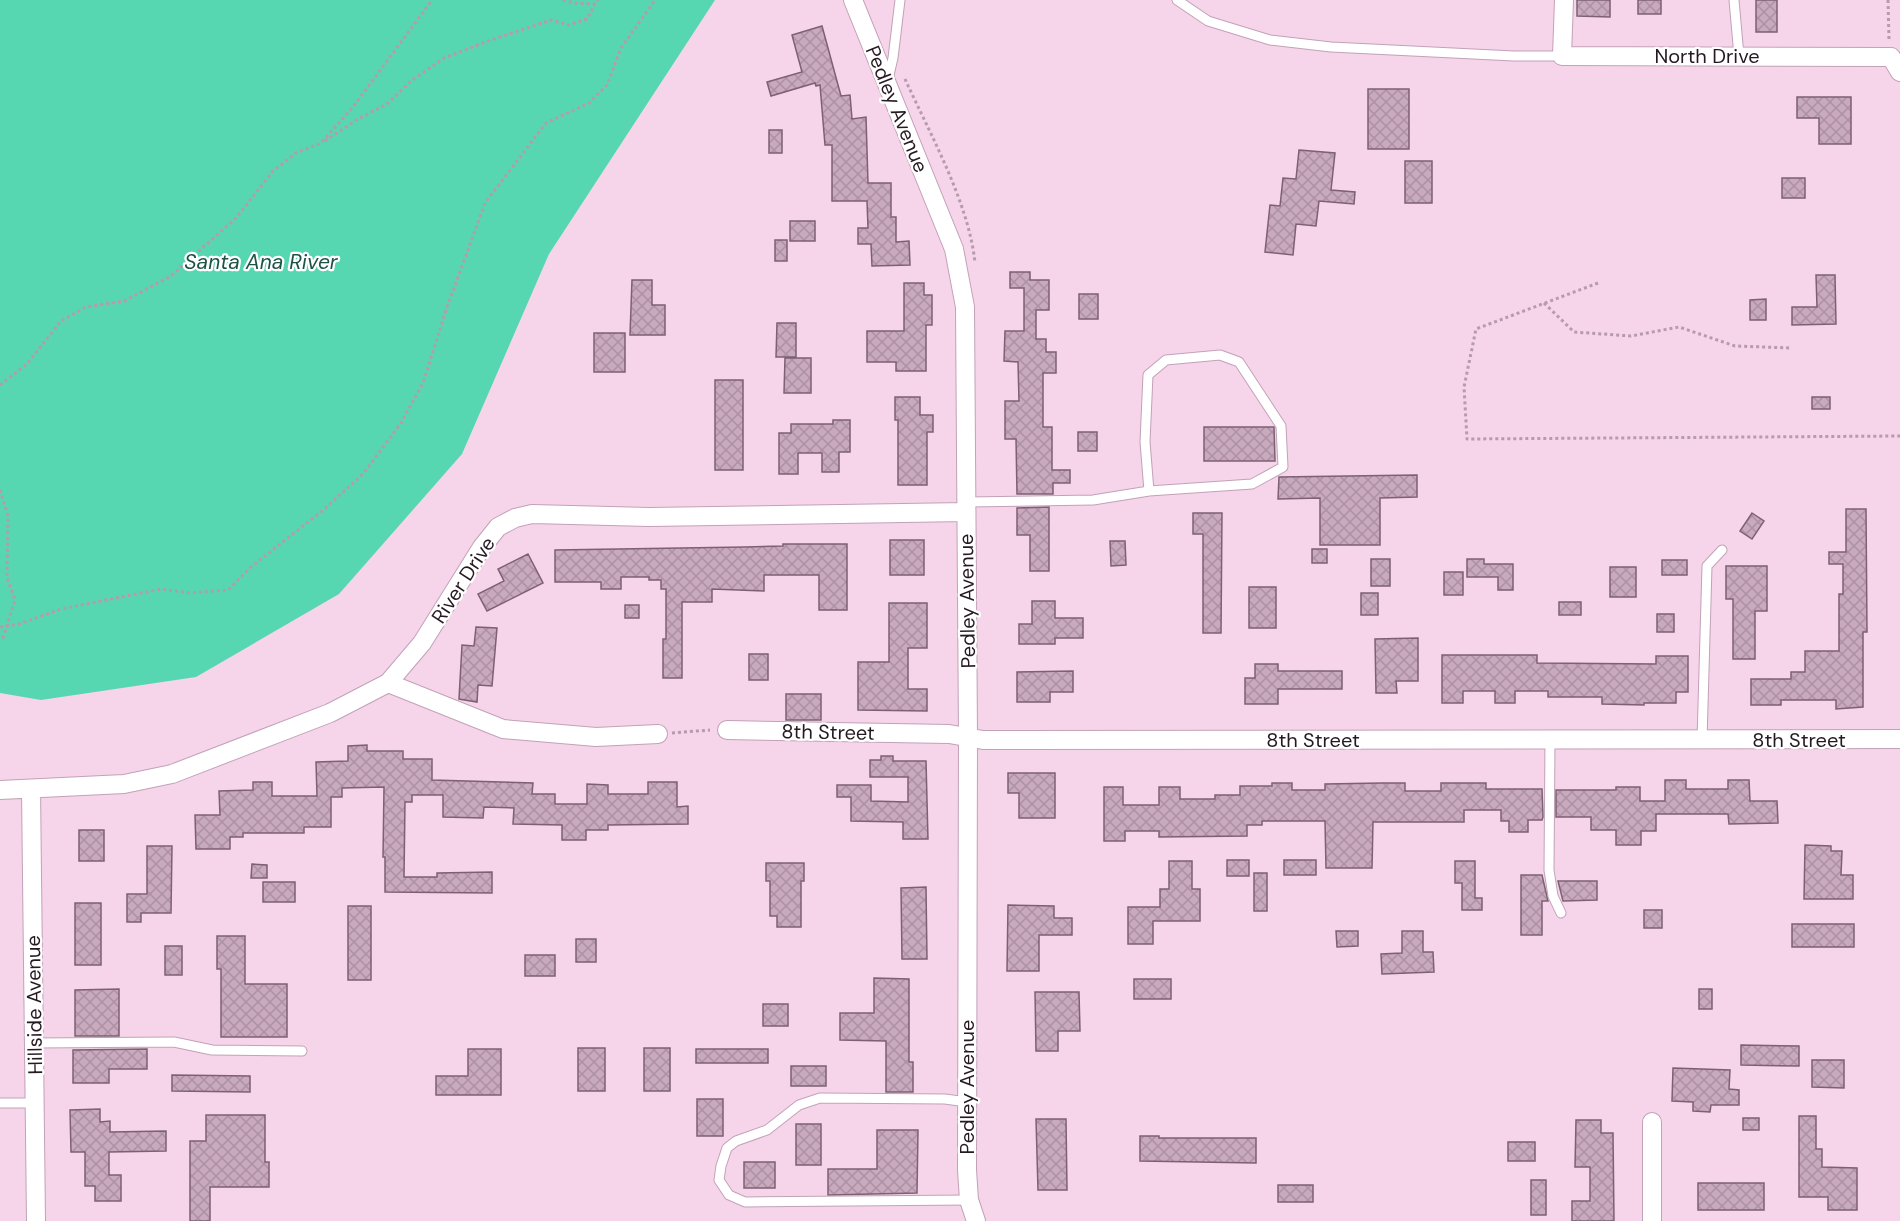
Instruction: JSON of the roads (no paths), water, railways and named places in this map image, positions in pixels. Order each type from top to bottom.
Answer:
[{"type":"street","name":"Pedley Avenue","points":[[854,0],[954,249],[965,307],[968,737],[967,1170],[969,1200],[976,1221]]},
{"type":"street","points":[[1562,56],[1564,0]]},
{"type":"street","name":"North Drive","points":[[1562,56],[1891,57],[1900,72]]},
{"type":"street","name":"River Drive","points":[[0,789],[124,784],[172,774],[330,713],[388,683],[422,643],[482,547],[498,527],[515,518],[532,514],[649,517],[966,507]]},
{"type":"street","points":[[388,683],[503,729],[596,737],[658,734]]},
{"type":"street","name":"8th Street","points":[[727,730],[949,734],[982,741],[1900,739]]},
{"type":"street","name":"Hillside Avenue","points":[[31,789],[36,1221]]},
{"type":"street","points":[[1652,1122],[1652,1221]]},
{"type":"lane","points":[[886,84],[893,58],[900,0]]},
{"type":"lane","points":[[1178,0],[1208,21],[1270,40],[1331,47],[1514,56],[1562,56]]},
{"type":"lane","points":[[1734,0],[1739,56]]},
{"type":"lane","points":[[966,507],[1093,500],[1149,491],[1252,484],[1283,467],[1281,426],[1239,362],[1220,356],[1166,360],[1148,375],[1145,442],[1149,491]]},
{"type":"lane","points":[[1702,741],[1707,566],[1722,550]]},
{"type":"lane","points":[[1551,741],[1549,870],[1553,896],[1561,913]]},
{"type":"lane","points":[[34,1043],[174,1042],[212,1050],[302,1051]]},
{"type":"lane","points":[[967,1102],[945,1099],[820,1098],[800,1105],[767,1130],[736,1141],[727,1148],[721,1166],[720,1180],[729,1195],[745,1202],[969,1200]]},
{"type":"lane","points":[[0,1102],[35,1103]]},
{"type":"water","name":"Santa Ana River","points":[[0,0],[715,0],[549,254],[462,454],[339,594],[196,677],[41,700],[0,693]]}]
